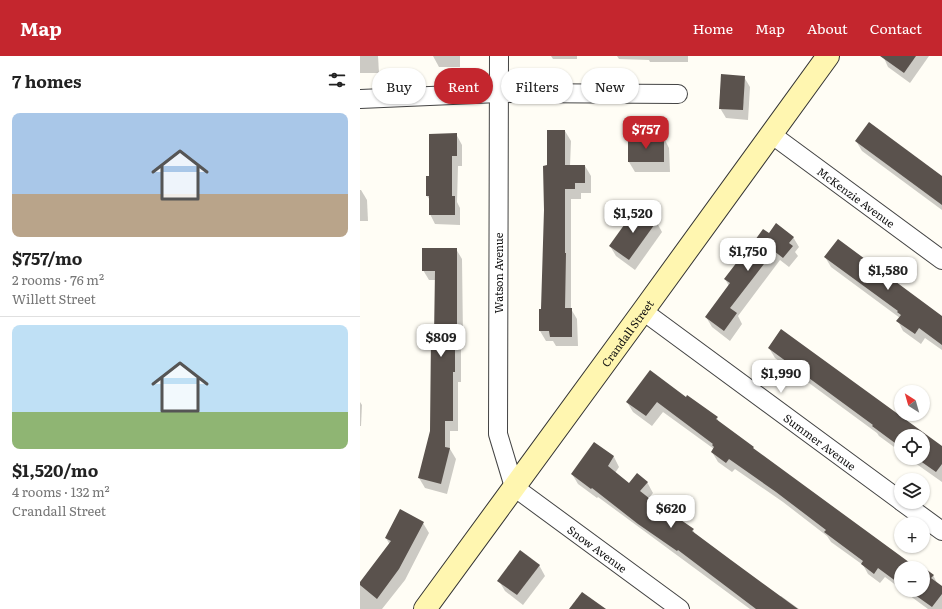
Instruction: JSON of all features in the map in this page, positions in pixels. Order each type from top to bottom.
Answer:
[{"type":"street","name":"Watson Avenue","points":[[498,56],[498,434],[514,487]]},
{"type":"street","name":"Crandall Street","points":[[425,609],[828,56]]},
{"type":"street","points":[[360,99],[499,93],[678,94]]},
{"type":"street","name":"McKenzie Avenue","points":[[771,134],[942,260]]},
{"type":"street","name":"Summer Avenue","points":[[643,311],[894,496]]},
{"type":"street","name":"Snow Avenue","points":[[514,487],[680,609]]},
{"type":"street","name":"Summer Avenue","points":[[911,509],[942,532]]},
{"type":"building","points":[[880,56],[916,56],[904,73]]},
{"type":"building","points":[[721,74],[745,76],[743,110],[719,109]]},
{"type":"building","points":[[869,122],[942,176],[942,205],[855,141]]},
{"type":"building","points":[[547,130],[565,130],[565,165],[585,165],[585,183],[575,183],[575,189],[565,189],[565,308],[572,308],[572,337],[550,337],[549,331],[539,331],[544,210],[543,166],[547,165]]},
{"type":"building","points":[[457,133],[457,156],[452,156],[452,196],[455,196],[455,215],[429,215],[429,196],[426,196],[426,176],[429,176],[429,134]]},
{"type":"building","points":[[628,137],[664,137],[664,162],[628,162]]},
{"type":"building","points":[[637,207],[657,221],[629,260],[609,246]]},
{"type":"building","points":[[776,223],[794,237],[789,243],[793,246],[783,258],[774,251],[730,308],[737,313],[724,331],[705,317],[730,283],[724,279],[763,229],[769,233]]},
{"type":"building","points":[[838,239],[942,316],[942,345],[919,328],[915,334],[896,321],[901,315],[897,312],[898,311],[824,257]]},
{"type":"building","points":[[422,248],[457,248],[457,327],[455,327],[455,372],[453,372],[453,421],[445,421],[445,447],[450,448],[441,484],[418,478],[430,431],[431,336],[434,336],[435,271],[422,271]]},
{"type":"building","points":[[781,329],[894,411],[894,421],[908,421],[919,429],[894,429],[894,442],[872,426],[873,425],[768,348]]},
{"type":"building","points":[[650,370],[686,397],[687,395],[718,417],[716,419],[754,447],[753,448],[894,551],[894,553],[896,553],[907,561],[894,561],[894,580],[878,568],[874,574],[861,564],[863,561],[824,532],[826,530],[776,492],[729,459],[726,463],[711,452],[714,447],[712,445],[713,444],[657,402],[646,416],[626,402]]},
{"type":"building","points":[[930,437],[942,446],[942,464],[936,472],[926,465],[930,465]]},
{"type":"building","points":[[594,442],[614,456],[608,466],[629,483],[637,473],[648,482],[640,491],[664,510],[665,509],[694,529],[692,531],[798,609],[756,609],[678,550],[677,551],[638,524],[592,488],[591,489],[571,474]]},
{"type":"building","points":[[400,509],[424,522],[399,569],[377,599],[360,585],[360,582],[391,541],[385,538]]},
{"type":"building","points":[[520,550],[540,565],[517,595],[497,581]]},
{"type":"building","points":[[930,572],[934,575],[931,578],[942,586],[942,594],[932,607],[918,597],[930,597]]},
{"type":"building","points":[[582,592],[606,609],[569,609]]}]
